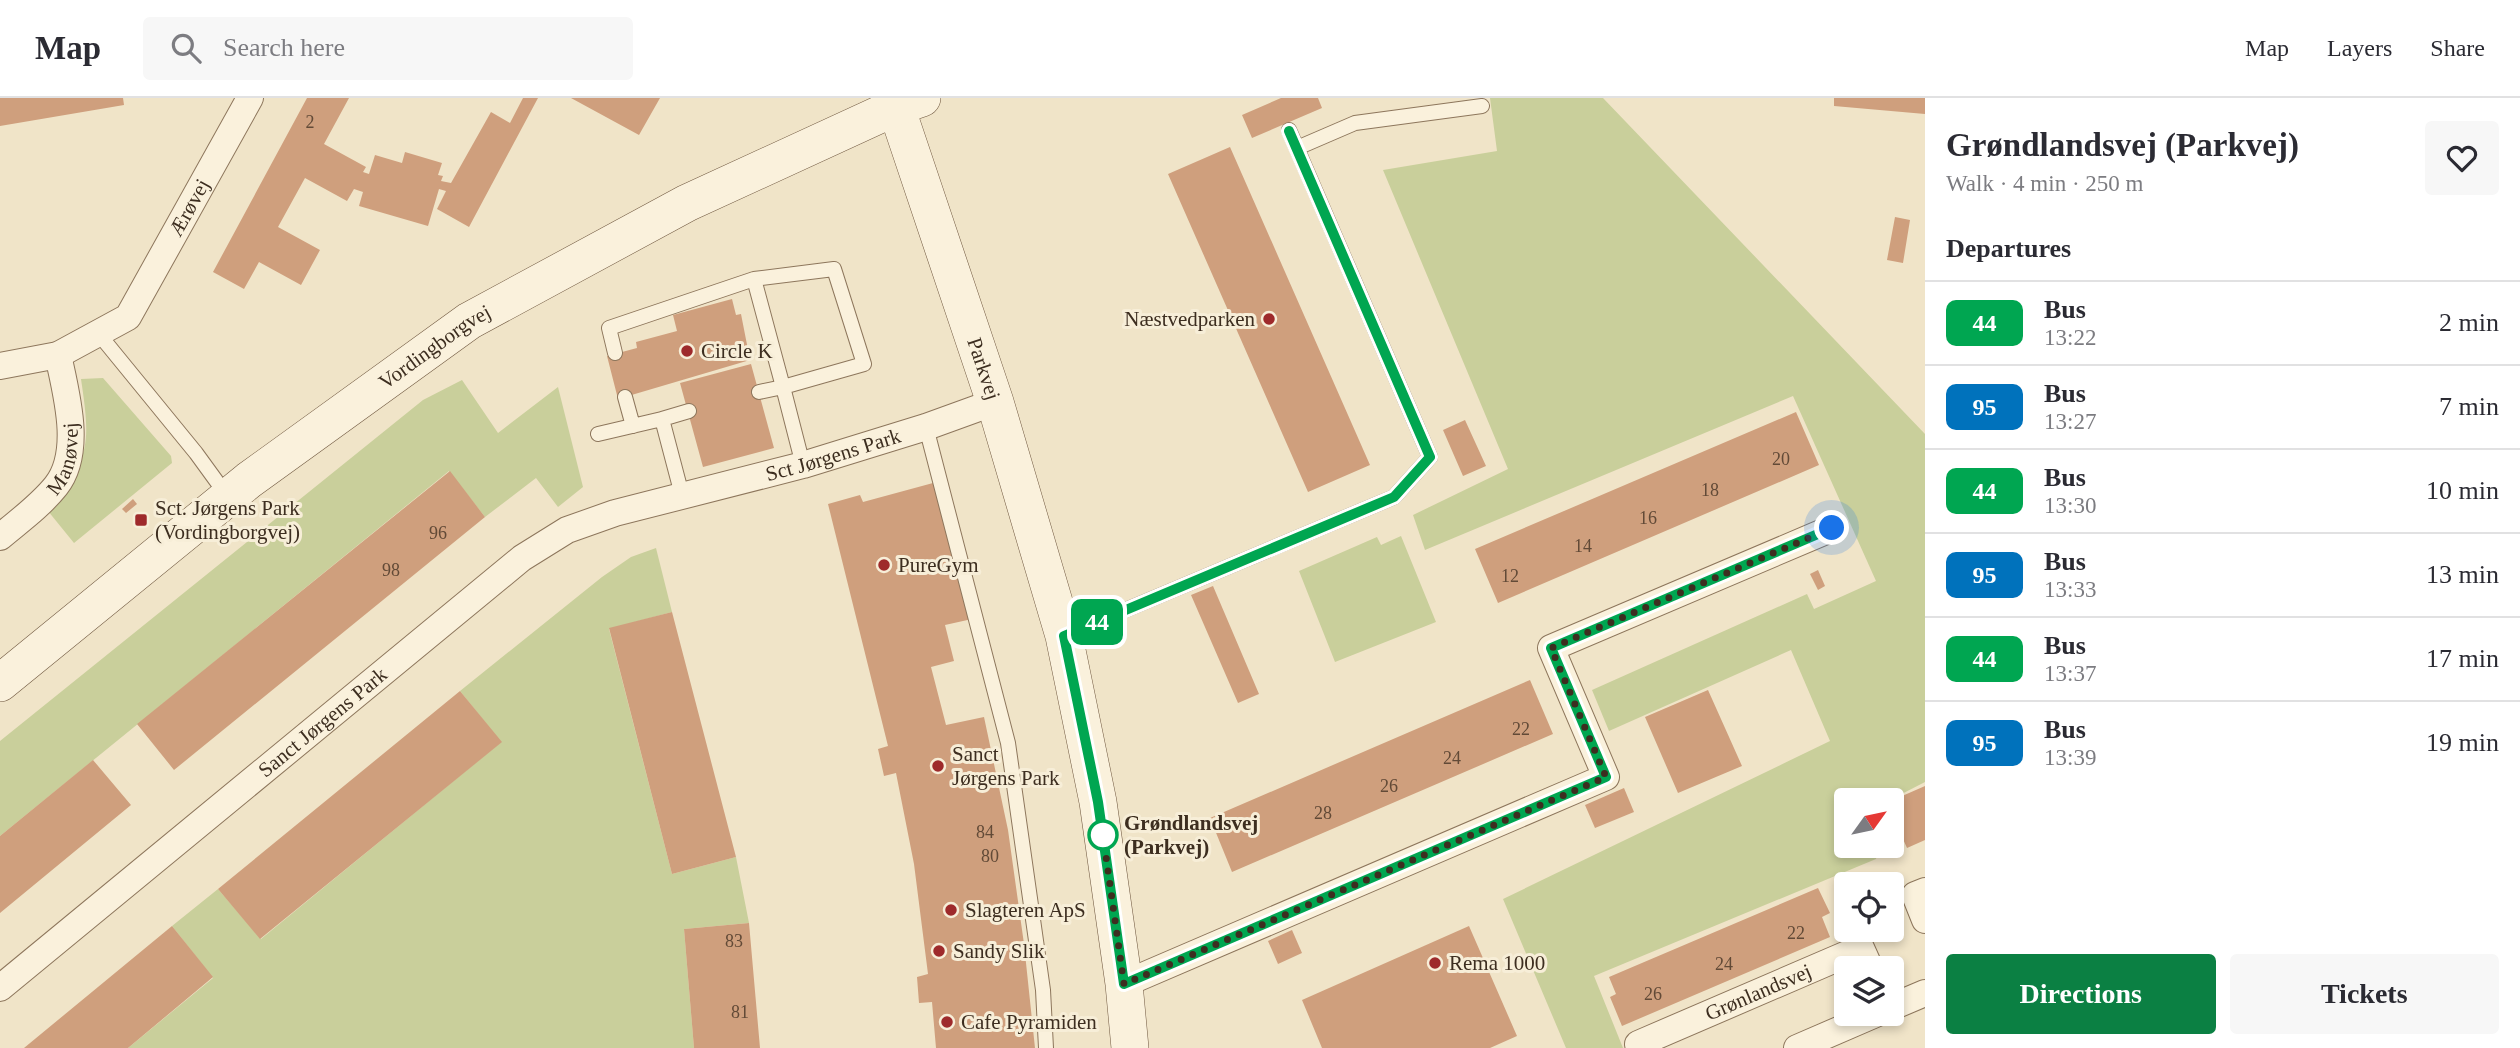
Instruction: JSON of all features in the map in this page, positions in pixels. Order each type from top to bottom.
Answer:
[{"type":"street","name":"Ærøvej","points":[[98,333],[128,317],[241,102]]},
{"type":"street","name":"Parkvej","points":[[909,102],[1064,636],[1098,802],[1124,984],[1130,1048]]},
{"type":"street","name":"Vordingborgvej","points":[[0,683],[228,497],[469,321],[687,203],[909,102]]},
{"type":"street","points":[[0,366],[58,355],[98,333]]},
{"type":"street","name":"Manøvej","points":[[0,537],[58,484],[69,450],[71,418],[58,355]]},
{"type":"street","name":"Sct Jørgens Park","points":[[675,497],[803,465],[926,428],[995,402]]},
{"type":"street","name":"Sanct Jørgens Park","points":[[0,988],[522,558],[566,530],[675,497]]},
{"type":"street","points":[[1124,984],[1606,777],[1551,648],[1832,528]]},
{"type":"street","points":[[1925,891],[1914,895],[1925,920]]},
{"type":"street","name":"Grønlandsvej","points":[[1842,956],[1861,948],[1865,956]]},
{"type":"street","name":"Grønlandsvej","points":[[1639,1048],[1638,1044],[1834,960]]},
{"type":"street","points":[[1904,1002],[1925,993]]},
{"type":"street","points":[[1797,1048],[1848,1026]]},
{"type":"lane","points":[[1297,148],[1355,123],[1482,106]]},
{"type":"lane","points":[[1064,636],[1394,497],[1430,457],[1289,131]]},
{"type":"lane","points":[[615,353],[609,328],[754,279],[834,269],[864,364],[759,392]]},
{"type":"lane","points":[[754,279],[803,465]]},
{"type":"lane","points":[[98,333],[196,453],[228,497]]},
{"type":"lane","points":[[625,397],[633,425]]},
{"type":"lane","points":[[598,434],[689,411]]},
{"type":"lane","points":[[662,418],[675,497]]},
{"type":"lane","points":[[926,428],[1008,743],[1044,990],[1045,1048]]},
{"type":"green space","points":[[1490,98],[1603,98],[1925,434],[1925,782],[1904,793],[1904,788],[1834,788],[1834,858],[1876,859],[1845,872],[1834,872],[1834,876],[1594,976],[1623,1048],[1566,1048],[1503,899],[1830,741],[1791,650],[1609,731],[1592,690],[1807,594],[1814,609],[1876,581],[1793,396],[1425,550],[1413,515],[1508,469],[1383,170],[1497,151]]},
{"type":"green space","points":[[103,378],[171,456],[172,463],[74,543],[48,511],[72,477],[84,450],[86,420],[81,379]]},
{"type":"green space","points":[[462,380],[498,433],[558,387],[583,487],[558,507],[536,478],[485,517],[449,471],[0,836],[0,741],[423,400]]},
{"type":"green space","points":[[1401,536],[1436,622],[1335,662],[1299,571],[1377,537],[1381,545]]},
{"type":"green space","points":[[656,548],[672,612],[609,629],[672,874],[736,857],[749,923],[684,929],[694,1048],[128,1048],[213,978],[172,926],[218,889],[261,939],[501,742],[460,691],[602,577],[631,557]]},
{"type":"building","points":[[0,98],[123,98],[124,105],[0,126]]},
{"type":"building","points":[[307,98],[349,98],[324,144],[366,167],[363,172],[369,174],[375,155],[402,163],[405,152],[442,163],[438,175],[443,176],[441,181],[451,183],[491,112],[510,123],[523,98],[538,98],[469,227],[437,209],[446,191],[439,189],[428,226],[359,206],[363,192],[354,189],[347,201],[305,178],[278,227],[320,250],[301,285],[259,262],[244,289],[213,272]]},
{"type":"building","points":[[571,98],[660,98],[639,135]]},
{"type":"building","points":[[1281,98],[1318,98],[1322,108],[1252,138],[1242,115]]},
{"type":"building","points":[[1834,98],[1925,98],[1925,114],[1834,106]]},
{"type":"building","name":"Næstvedparken","points":[[1230,147],[1370,465],[1308,492],[1168,174]]},
{"type":"building","points":[[1895,217],[1910,220],[1903,263],[1887,260]]},
{"type":"building","name":"Circle K","points":[[732,299],[736,315],[741,314],[750,360],[618,399],[607,356],[637,348],[636,342],[677,331],[673,315]]},
{"type":"building","points":[[751,364],[774,448],[703,467],[680,383]]},
{"type":"building","points":[[1796,412],[1819,465],[1498,603],[1475,549]]},
{"type":"building","points":[[1465,420],[1486,466],[1463,476],[1443,430]]},
{"type":"building","points":[[450,471],[485,517],[174,770],[137,724]]},
{"type":"building","name":"Sanct Jørgens Park","points":[[933,483],[972,619],[945,625],[954,661],[931,667],[946,725],[984,717],[1008,830],[1035,1048],[936,1048],[932,1002],[919,1003],[917,977],[928,974],[914,864],[896,773],[884,776],[878,749],[888,746],[828,504],[860,495],[863,502]]},
{"type":"building","points":[[133,499],[137,504],[126,513],[122,509]]},
{"type":"building","points":[[1818,570],[1825,586],[1818,590],[1810,574]]},
{"type":"building","points":[[1213,586],[1259,694],[1238,703],[1191,595]]},
{"type":"building","points":[[672,612],[736,857],[672,874],[609,628]]},
{"type":"building","points":[[1530,680],[1553,734],[1232,872],[1210,818]]},
{"type":"building","points":[[1708,690],[1742,766],[1678,793],[1645,717]]},
{"type":"building","points":[[460,691],[502,742],[260,939],[218,889]]},
{"type":"building","points":[[93,760],[131,805],[0,913],[0,836]]},
{"type":"building","points":[[1925,786],[1925,840],[1907,848],[1904,841],[1904,795]]},
{"type":"building","points":[[1624,788],[1634,812],[1595,828],[1585,805]]},
{"type":"building","points":[[1168,818],[1171,831],[1164,833],[1161,819]]},
{"type":"building","points":[[1818,888],[1830,913],[1822,917],[1830,937],[1622,1026],[1610,997],[1616,994],[1609,977]]},
{"type":"building","points":[[749,923],[760,1048],[694,1048],[684,929]]},
{"type":"building","points":[[172,926],[213,977],[128,1048],[24,1048]]},
{"type":"building","name":"Rema 1000","points":[[1469,926],[1517,1036],[1490,1048],[1322,1048],[1302,1000]]},
{"type":"building","points":[[1292,930],[1302,953],[1278,964],[1268,941]]},
{"type":"bus line","name":"44","points":[[1289,131],[1430,457],[1394,497],[1064,636],[1098,802],[1124,984],[1606,777],[1551,648],[1832,528]]},
{"type":"place","name":"Næstvedparken","points":[[1269,319]]},
{"type":"place","name":"Circle K","points":[[687,351]]},
{"type":"place","name":"Sct. Jørgens Park (Vordingborgvej)","points":[[141,520]]},
{"type":"place","name":"PureGym","points":[[884,565]]},
{"type":"place","name":"Sanct Jørgens Park","points":[[938,766]]},
{"type":"place","name":"Grøndlandsvej (Parkvej)","points":[[1103,835]]},
{"type":"place","name":"Slagteren ApS","points":[[951,910]]},
{"type":"place","name":"Sandy Slik","points":[[939,951]]},
{"type":"place","name":"Rema 1000","points":[[1435,963]]},
{"type":"place","name":"Cafe Pyramiden","points":[[947,1022]]},
{"type":"route","points":[[1103,835],[1102,828],[1124,984],[1606,777],[1551,648],[1832,528]]}]
